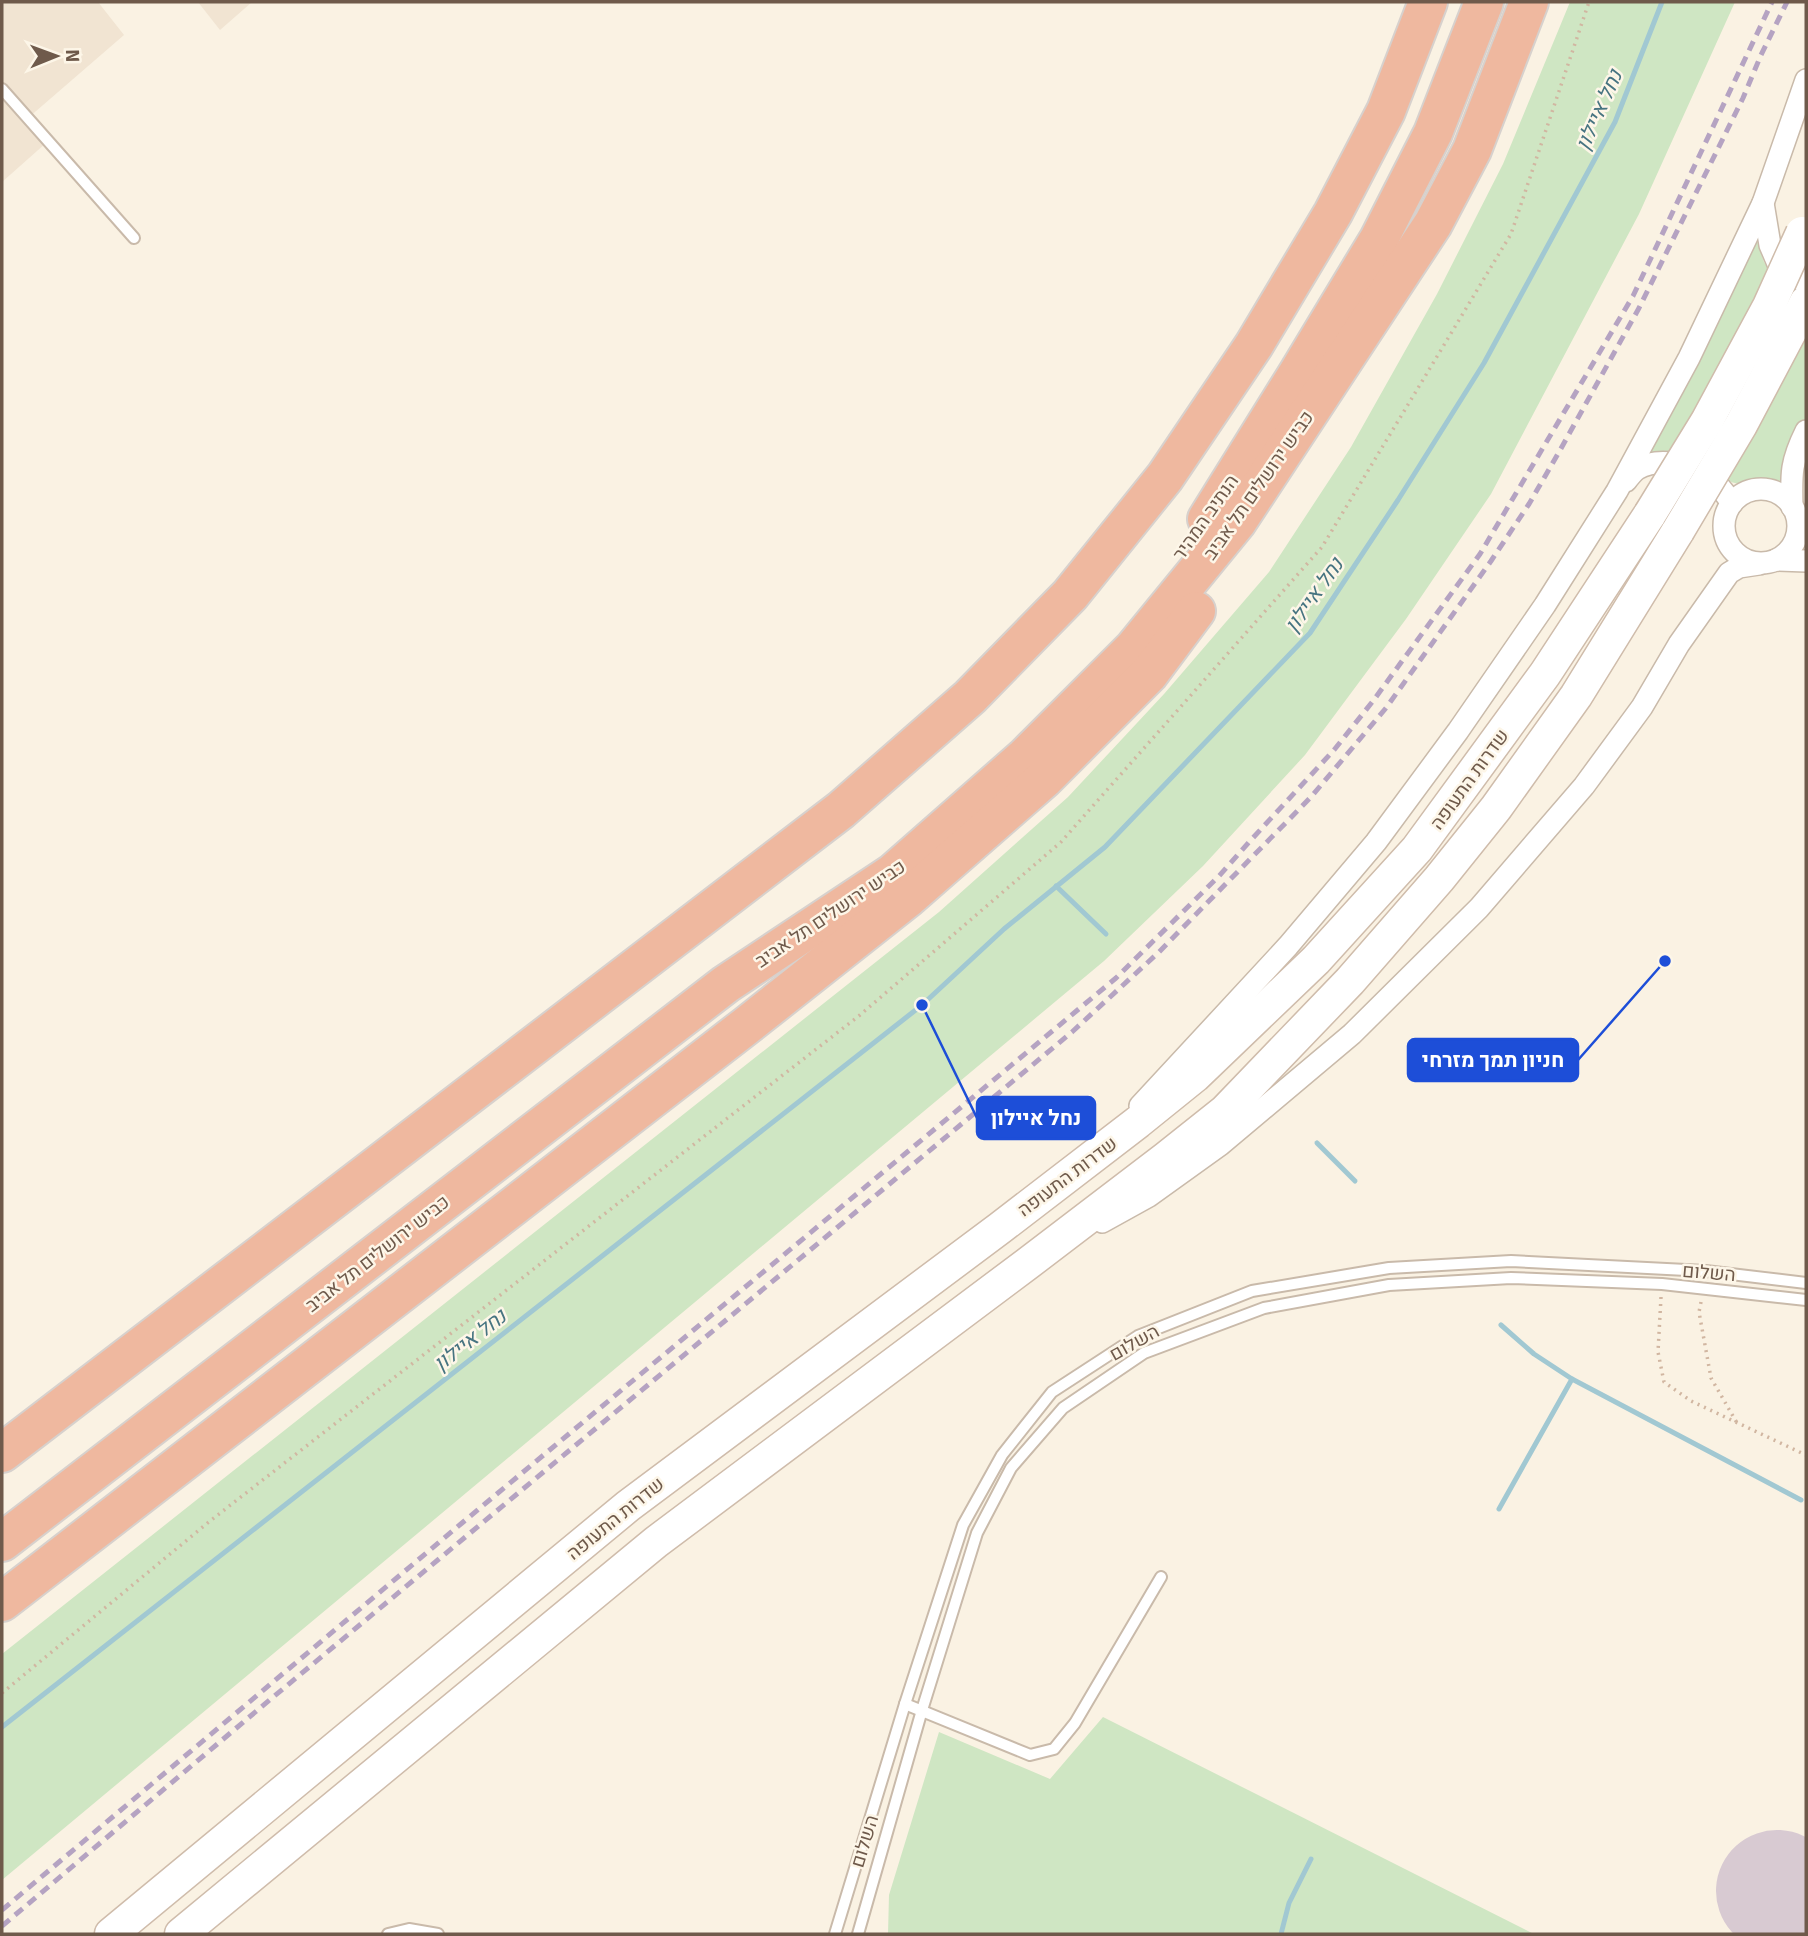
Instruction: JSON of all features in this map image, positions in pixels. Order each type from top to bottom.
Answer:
[{"type":"highway","points":[[2,1453],[841,810],[971,697],[1070,595],[1157,488],[1254,345],[1333,213],[1386,111],[1428,2]]},
{"type":"highway","name":"הנתיב המהיר","points":[[726,984],[880,859],[1020,737],[1125,627],[1214,510],[1379,239],[1433,133],[1484,2]]},
{"type":"highway","name":"כביש ירושלים תל אביב","points":[[2,1542],[726,984],[893,873],[1025,757],[1134,648],[1237,522],[1433,224],[1472,150],[1529,2]]},
{"type":"highway","points":[[2,1602],[746,1026],[909,897],[1044,779],[1149,674],[1248,540],[1338,399],[1433,224]]},
{"type":"main road","name":"שדרות התעופה","points":[[110,1934],[628,1506],[1138,1122],[1204,1068],[1316,960],[1417,849],[1545,674],[1650,514],[1707,421],[1769,306],[1804,227]]},
{"type":"main road","name":"שדרות התעופה","points":[[181,1934],[656,1542],[1027,1264],[1225,1111],[1391,936],[1496,808],[1576,696],[1678,531],[1741,425],[1806,302]]},
{"type":"street","points":[[1092,1157],[1288,946],[1376,842],[1458,731],[1545,605],[1617,491],[1689,358],[1763,203],[1806,80]]},
{"type":"street","points":[[1763,203],[1770,245],[1779,266],[1806,283]]},
{"type":"street","points":[[1027,1264],[1149,1196],[1220,1144],[1352,1034],[1479,908],[1584,786],[1642,708],[1678,644],[1729,573],[1739,567],[1767,562],[1785,555],[1792,547],[1798,516],[1791,476],[1793,461],[1806,431]]},
{"type":"street","points":[[1617,491],[1636,470],[1650,464],[1668,463],[1703,473],[1723,490],[1732,503]]},
{"type":"street","points":[[1798,516],[1778,493],[1768,490],[1748,491],[1739,496],[1726,512],[1724,534],[1734,553],[1743,559],[1767,562],[1806,561]]},
{"type":"lane","points":[[2,89],[134,239]]},
{"type":"lane","name":"השלום","points":[[835,1934],[963,1525],[1002,1455],[1052,1392],[1138,1336],[1252,1291],[1389,1268],[1511,1261],[1706,1271],[1806,1283]]},
{"type":"lane","points":[[858,1934],[922,1710],[977,1532],[1011,1468],[1063,1408],[1144,1353],[1264,1308],[1389,1285],[1511,1278],[1662,1284],[1806,1300]]},
{"type":"lane","points":[[905,1704],[1030,1755],[1054,1749],[1075,1723],[1161,1577]]},
{"type":"lane","points":[[388,1934],[409,1930],[438,1934]]},
{"type":"path","points":[[1662,1284],[1658,1352],[1664,1382],[1690,1401],[1806,1455]]},
{"type":"path","points":[[1705,1288],[1699,1312],[1711,1378],[1738,1424]]},
{"type":"shaded area","points":[[2,2],[98,2],[124,35],[28,118],[46,143],[2,182]]},
{"type":"shaded area","points":[[198,2],[252,2],[220,30]]},
{"type":"green space","points":[[1570,2],[1735,2],[1639,214],[1491,494],[1406,619],[1305,755],[1203,866],[1104,961],[2,1880],[2,1654],[939,912],[1068,797],[1164,694],[1269,572],[1351,447],[1437,294],[1503,164]]},
{"type":"green space","points":[[1756,238],[1769,270],[1806,293],[1806,418],[1787,455],[1783,484],[1771,480],[1731,482],[1709,463],[1695,457],[1639,458]]},
{"type":"green space","points":[[1103,1717],[1534,1934],[888,1934],[889,1895],[939,1732],[1050,1779]]},
{"type":"waterway","name":"נחל איילון","points":[[2,1727],[922,1005],[1004,929],[1105,847],[1310,633],[1398,500],[1484,363],[1615,122],[1662,2]]},
{"type":"waterway","points":[[1056,886],[1106,934]]},
{"type":"waterway","points":[[1317,1143],[1355,1181]]},
{"type":"waterway","points":[[1501,1325],[1534,1354],[1572,1379],[1801,1500]]},
{"type":"waterway","points":[[1499,1509],[1572,1379]]},
{"type":"waterway","points":[[1281,1934],[1289,1903],[1311,1859]]},
{"type":"taxiway","points":[[1800,1934],[1806,1923]]},
{"type":"runway","points":[[1777,1891],[1806,1905]]},
{"type":"railway","points":[[2,1910],[1116,978],[1219,876],[1334,750],[1480,554],[1633,296],[1772,2]]},
{"type":"railway","points":[[2,1926],[1072,1032],[1158,953],[1311,797],[1386,708],[1529,504],[1639,308],[1743,98],[1787,2]]},
{"type":"place","name":"חניון תמך מזרחי","points":[[1665,961]]},
{"type":"place","name":"נחל איילון","points":[[922,1005]]}]
